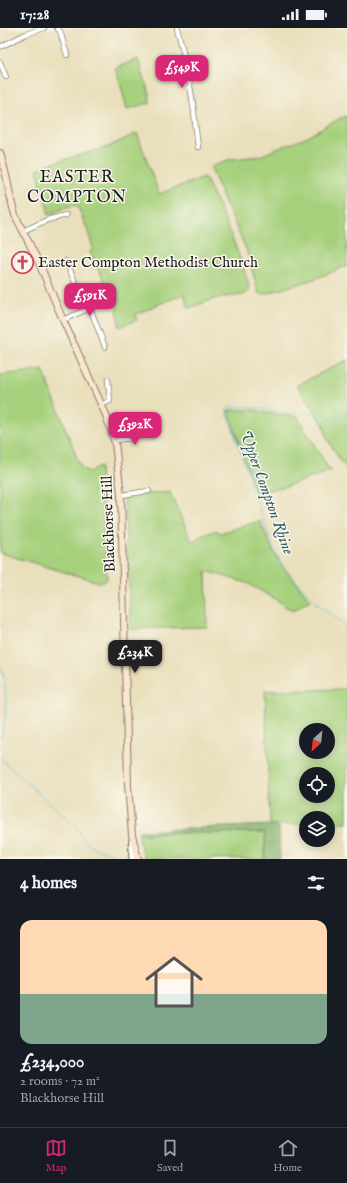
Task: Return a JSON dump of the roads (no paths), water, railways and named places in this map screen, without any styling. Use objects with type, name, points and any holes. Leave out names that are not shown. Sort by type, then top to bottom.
[{"type":"main road","name":"Blackhorse Hill","points":[[0,153],[15,215],[37,257],[115,440],[121,495],[128,785],[132,835],[138,859]]},
{"type":"street","points":[[0,47],[26,34],[44,28]]},
{"type":"street","points":[[57,28],[60,31],[66,52],[71,48]]},
{"type":"street","points":[[177,28],[186,64],[198,147]]},
{"type":"street","points":[[0,62],[6,78]]},
{"type":"street","points":[[23,232],[47,220],[66,215]]},
{"type":"street","points":[[66,261],[102,338],[104,346]]},
{"type":"street","points":[[63,320],[110,299]]},
{"type":"street","points":[[96,341],[102,338]]},
{"type":"street","points":[[101,405],[110,400],[108,380]]},
{"type":"street","points":[[115,440],[133,438],[132,430]]},
{"type":"street","points":[[121,495],[146,490]]},
{"type":"street","points":[[132,835],[132,859]]},
{"type":"waterway","points":[[229,407],[250,407],[283,413],[298,412]]},
{"type":"waterway","name":"Upper Compton Rhine","points":[[226,409],[275,552],[284,568],[317,604],[347,628]]},
{"type":"waterway","points":[[303,412],[311,414],[314,413],[322,423],[347,414]]},
{"type":"waterway","points":[[0,666],[5,679]]},
{"type":"waterway","points":[[0,738],[4,727],[6,712],[5,684]]},
{"type":"waterway","points":[[0,758],[76,827],[90,846],[121,859]]},
{"type":"place","name":"Easter Compton Methodist Church","points":[[22,262]]},
{"type":"district","name":"EASTER COMPTON","points":[[77,186]]}]
